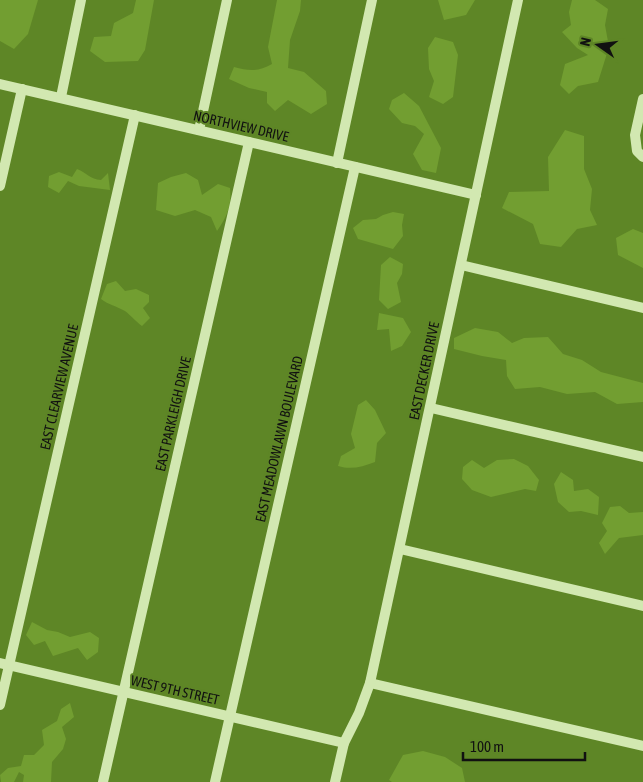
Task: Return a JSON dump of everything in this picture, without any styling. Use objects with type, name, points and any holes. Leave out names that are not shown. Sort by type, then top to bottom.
[{"type":"street","points":[[60,97],[81,0]]},
{"type":"street","points":[[199,130],[227,0]]},
{"type":"street","points":[[337,163],[372,0]]},
{"type":"street","name":"EAST DECKER DRIVE","points":[[335,782],[344,743],[359,713],[370,683],[518,0]]},
{"type":"street","name":"NORTHVIEW DRIVE","points":[[0,84],[476,195]]},
{"type":"street","points":[[0,186],[22,89]]},
{"type":"street","points":[[643,99],[635,135],[637,151],[643,157]]},
{"type":"street","name":"EAST CLEARVIEW AVENUE","points":[[0,705],[5,664],[135,115]]},
{"type":"street","name":"EAST PARKLEIGH DRIVE","points":[[103,782],[250,142]]},
{"type":"street","name":"EAST MEADOWLAWN BOULEVARD","points":[[215,782],[355,167]]},
{"type":"street","points":[[461,265],[643,308]]},
{"type":"street","points":[[431,408],[643,457]]},
{"type":"street","points":[[400,549],[643,606]]},
{"type":"street","name":"WEST 9TH STREET","points":[[5,664],[344,743]]},
{"type":"street","points":[[370,683],[643,746]]},
{"type":"green space","points":[[0,0],[38,0],[28,34],[14,49],[0,41]]},
{"type":"green space","points":[[136,0],[154,0],[145,50],[138,61],[105,62],[90,51],[94,37],[111,36],[114,23],[133,13]]},
{"type":"green space","points":[[277,0],[301,0],[300,11],[290,40],[288,68],[304,72],[326,91],[327,104],[311,114],[288,100],[275,111],[267,103],[267,92],[249,88],[229,79],[234,67],[253,70],[272,64],[268,47]]},
{"type":"green space","points":[[438,0],[475,0],[466,15],[444,20]]},
{"type":"green space","points":[[572,0],[595,0],[608,9],[605,25],[609,47],[598,82],[578,86],[569,94],[560,85],[565,64],[588,55],[577,48],[562,32],[571,25],[569,12]]},
{"type":"green space","points":[[435,37],[453,42],[458,55],[453,97],[443,104],[429,97],[434,81],[429,69],[428,48]]},
{"type":"green space","points":[[404,93],[419,106],[441,148],[436,173],[422,170],[413,154],[424,134],[415,126],[402,123],[389,109],[392,100]]},
{"type":"green space","points":[[565,130],[584,136],[584,169],[592,189],[590,210],[597,225],[577,229],[561,247],[540,244],[533,224],[502,208],[509,192],[549,191],[548,157]]},
{"type":"green space","points":[[77,169],[101,180],[108,173],[110,190],[79,186],[68,181],[59,193],[48,187],[49,176],[59,172],[72,177]]},
{"type":"green space","points":[[186,173],[198,180],[202,195],[218,184],[230,188],[228,211],[217,231],[211,217],[195,210],[175,216],[156,210],[158,183]]},
{"type":"green space","points":[[393,212],[404,214],[403,236],[393,249],[358,239],[353,228],[363,220],[376,219]]},
{"type":"green space","points":[[633,229],[643,233],[643,268],[618,255],[616,238]]},
{"type":"green space","points":[[390,257],[403,264],[402,274],[397,283],[401,302],[388,309],[379,300],[381,265]]},
{"type":"green space","points":[[116,281],[125,291],[136,289],[149,295],[149,302],[143,308],[150,318],[142,326],[125,311],[101,299],[107,284]]},
{"type":"green space","points":[[379,313],[403,318],[411,332],[402,346],[391,351],[389,329],[377,330]]},
{"type":"green space","points":[[475,328],[498,332],[512,343],[524,338],[548,337],[563,354],[582,360],[601,372],[643,383],[643,402],[617,404],[595,392],[567,394],[540,387],[515,389],[507,376],[506,360],[454,349],[454,338]]},
{"type":"green space","points":[[366,400],[375,410],[386,433],[377,443],[375,462],[357,467],[347,468],[338,466],[341,456],[355,448],[351,434],[358,405]]},
{"type":"green space","points":[[514,459],[528,466],[539,480],[536,491],[525,489],[491,497],[472,490],[462,479],[463,467],[472,460],[484,468],[497,460]]},
{"type":"green space","points":[[561,472],[573,480],[574,491],[588,489],[599,497],[598,515],[581,511],[569,512],[558,502],[554,484]]},
{"type":"green space","points":[[620,506],[629,513],[643,512],[643,535],[619,538],[605,554],[599,543],[607,531],[602,523],[610,507]]},
{"type":"green space","points":[[32,622],[47,630],[70,637],[90,632],[99,638],[98,652],[87,660],[78,648],[53,656],[45,641],[34,645],[26,635]]},
{"type":"green space","points":[[70,703],[74,717],[62,727],[66,739],[63,749],[52,762],[51,782],[23,782],[24,775],[19,772],[14,782],[1,782],[0,775],[8,768],[21,766],[24,755],[34,755],[44,745],[42,730],[57,721],[61,709]]},
{"type":"green space","points":[[423,751],[445,757],[462,768],[465,782],[392,782],[389,780],[403,755]]}]
